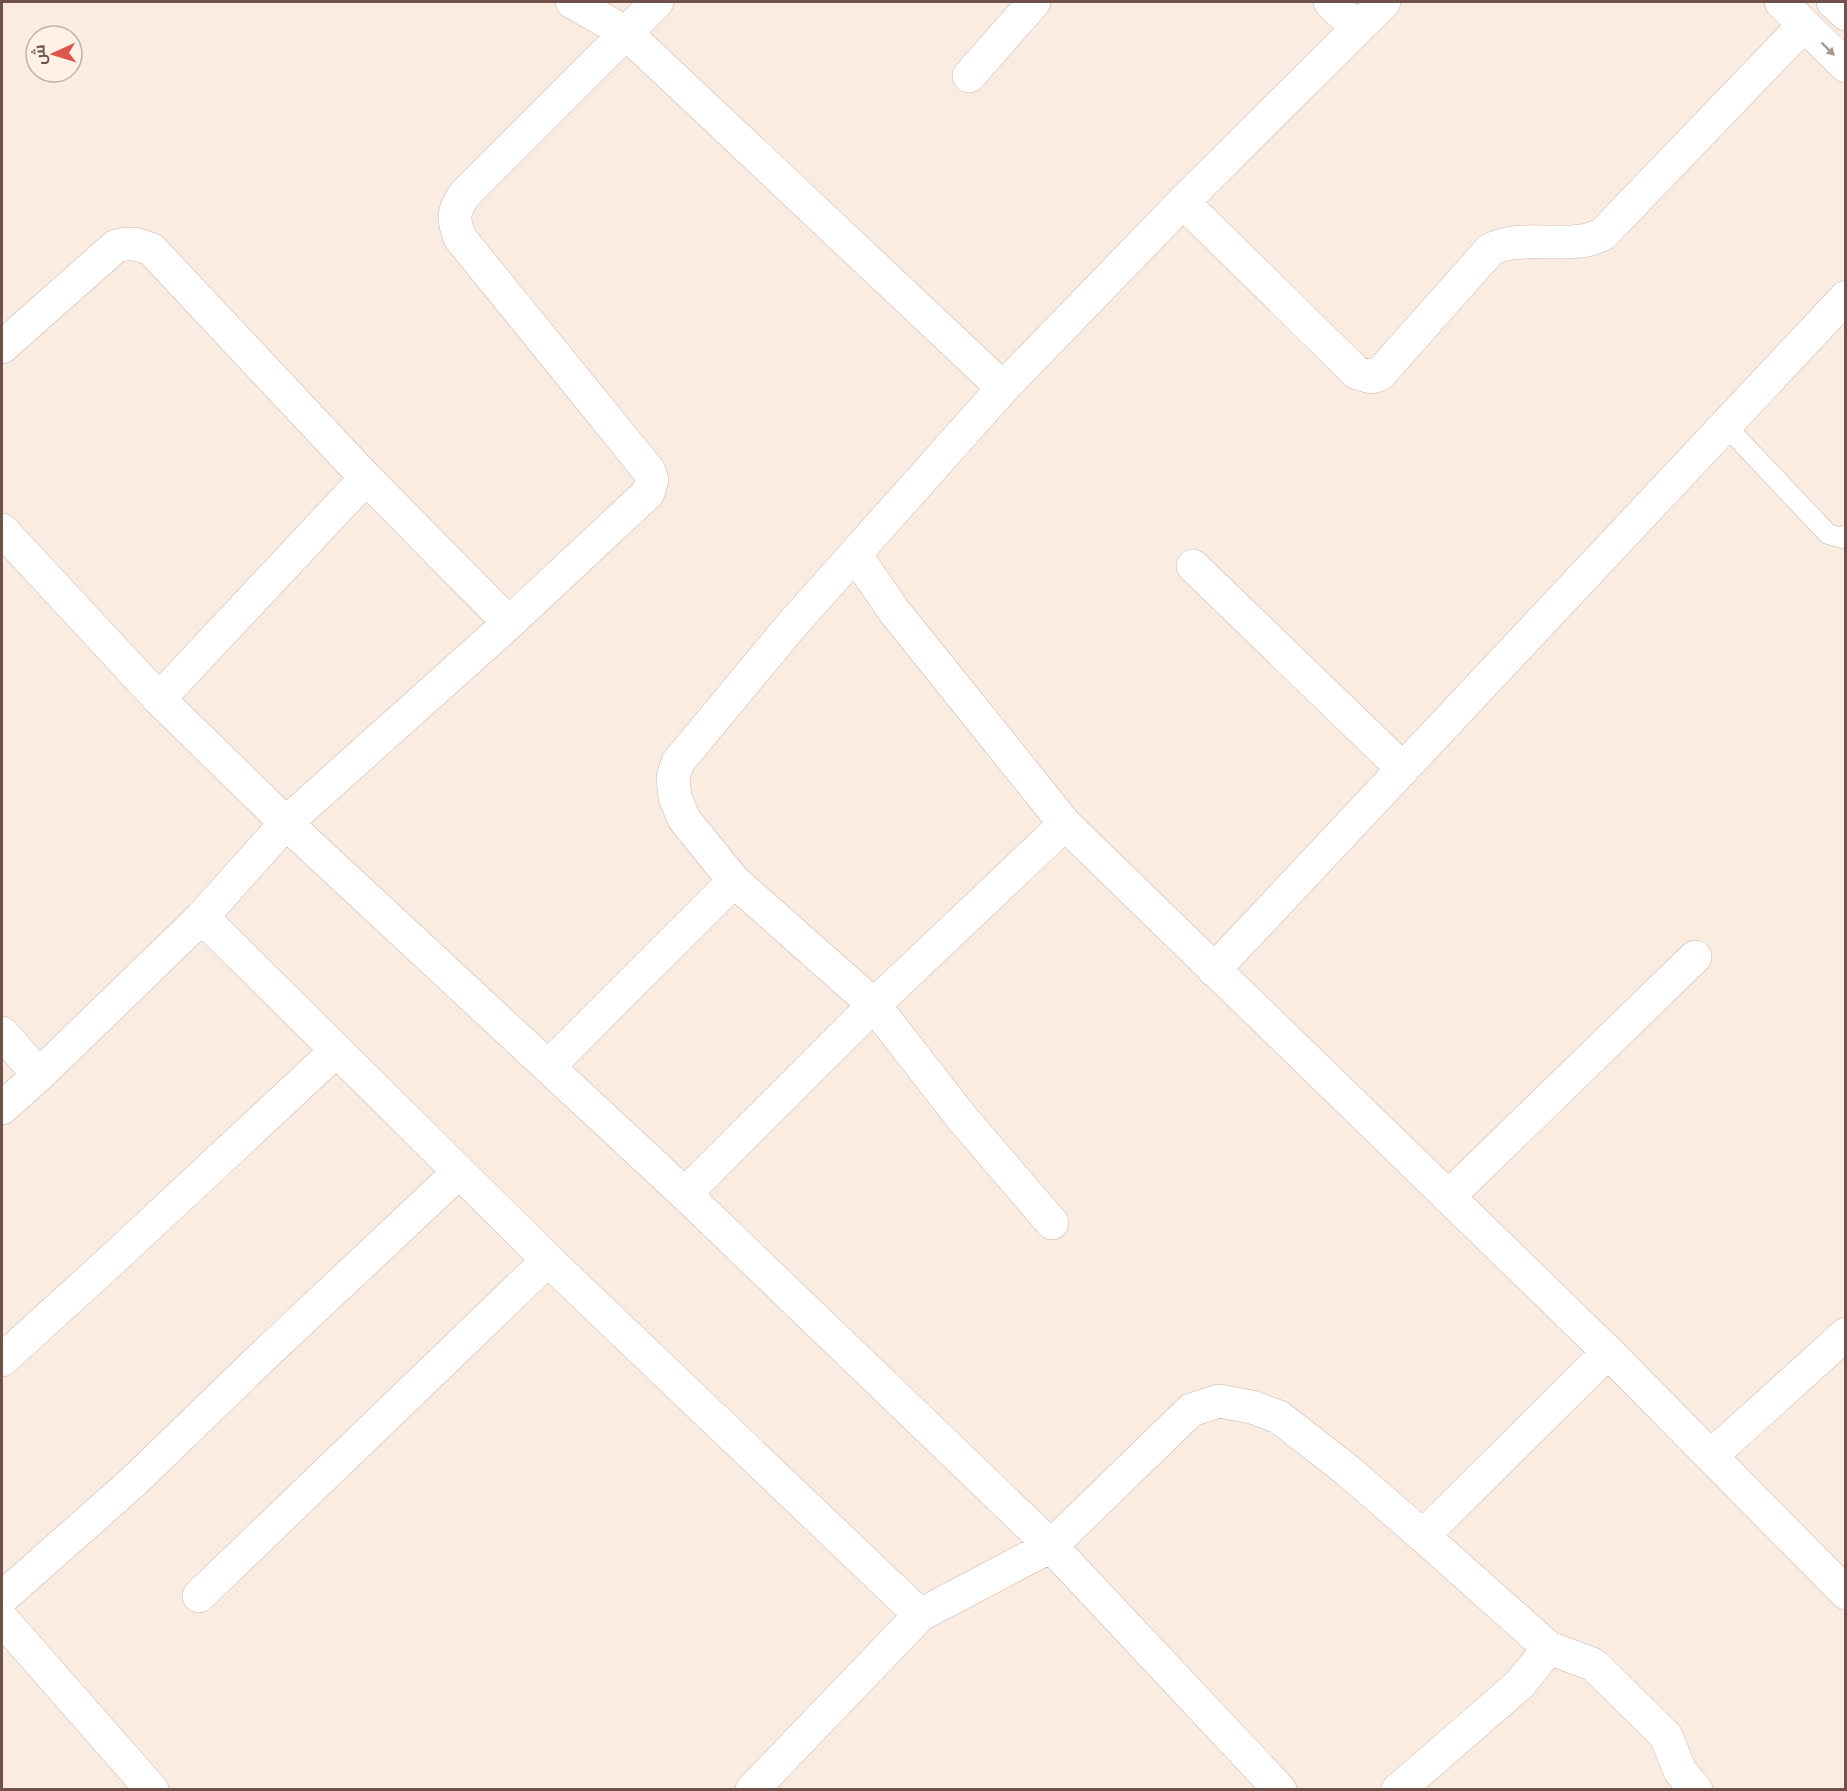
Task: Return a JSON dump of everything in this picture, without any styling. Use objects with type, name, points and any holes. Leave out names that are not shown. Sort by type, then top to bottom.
[{"type":"street","points":[[572,2],[625,32],[1003,388]]},
{"type":"street","points":[[2,1108],[39,1076],[202,917],[286,823],[509,623],[648,493],[652,480],[649,471],[460,238],[454,222],[456,206],[465,194],[657,2]]},
{"type":"street","points":[[969,76],[1034,2]]},
{"type":"street","points":[[1330,2],[1356,27]]},
{"type":"street","points":[[1052,1223],[962,1118],[874,1005],[734,881],[684,819],[675,797],[673,777],[678,762],[775,644],[1003,388],[1183,202],[1356,27],[1384,2]]},
{"type":"street","points":[[1781,2],[1845,66]]},
{"type":"street","points":[[1833,2],[1845,14]]},
{"type":"street","points":[[1183,202],[1357,373],[1372,377],[1379,375],[1490,250],[1513,242],[1581,241],[1603,234],[1804,25]]},
{"type":"street","points":[[2,347],[116,246],[126,243],[139,244],[152,250],[366,478],[509,623]]},
{"type":"street","points":[[1214,970],[1845,297]]},
{"type":"street","points":[[159,699],[366,478]]},
{"type":"street","points":[[2,530],[159,699],[286,823],[685,1194],[1051,1546],[1280,1790]]},
{"type":"street","points":[[855,554],[894,611],[1065,824],[1608,1352],[1845,1593]]},
{"type":"street","points":[[1193,566],[1403,769]]},
{"type":"street","points":[[685,1194],[874,1005],[1065,824]]},
{"type":"street","points":[[548,1067],[734,881]]},
{"type":"street","points":[[202,917],[458,1173],[920,1615]]},
{"type":"street","points":[[1448,1197],[1695,957]]},
{"type":"street","points":[[2,1033],[39,1076]]},
{"type":"street","points":[[2,1360],[336,1051]]},
{"type":"street","points":[[2,1598],[133,1482],[458,1173]]},
{"type":"street","points":[[199,1596],[548,1260]]},
{"type":"street","points":[[1711,1456],[1845,1334]]},
{"type":"street","points":[[1423,1536],[1608,1352]]},
{"type":"street","points":[[752,1790],[920,1615],[1051,1546],[1191,1410],[1219,1401],[1252,1407],[1279,1417],[1347,1470],[1548,1648],[1596,1667],[1666,1736],[1680,1771],[1696,1790]]},
{"type":"street","points":[[2,1619],[152,1790]]},
{"type":"street","points":[[1398,1790],[1519,1685],[1548,1648]]},
{"type":"lane","points":[[1725,425],[1828,534],[1842,538],[1845,535]]}]
